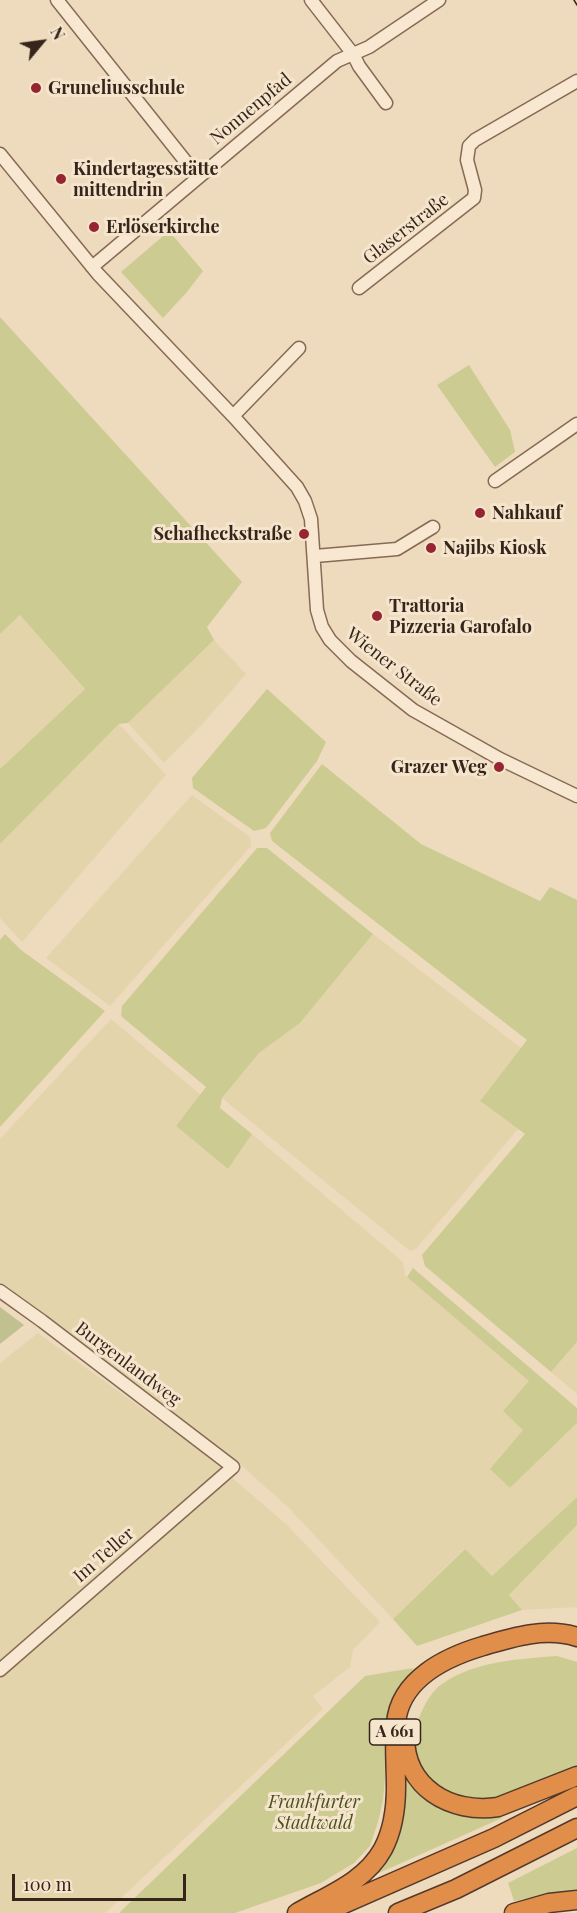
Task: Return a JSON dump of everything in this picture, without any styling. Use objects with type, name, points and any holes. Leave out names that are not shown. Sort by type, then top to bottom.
[{"type":"highway","name":"A 661","points":[[297,1913],[357,1879],[368,1870],[382,1851],[391,1828],[394,1812],[396,1721],[403,1701],[422,1676],[454,1656],[508,1639],[541,1633],[577,1637]]},
{"type":"highway","points":[[577,1645],[553,1640],[527,1643],[502,1648],[449,1666],[432,1677],[415,1696],[407,1718],[404,1739],[409,1762],[422,1784],[438,1797],[462,1807],[486,1809],[498,1807],[577,1776]]},
{"type":"highway","points":[[323,1913],[494,1838],[577,1796]]},
{"type":"highway","points":[[398,1913],[456,1888],[577,1828]]},
{"type":"highway","points":[[513,1913],[549,1903],[577,1900]]},
{"type":"street","points":[[57,0],[198,177]]},
{"type":"street","points":[[311,0],[354,54],[359,66],[386,103]]},
{"type":"street","name":"Nonnenpfad","points":[[92,267],[337,61],[369,47],[440,0]]},
{"type":"street","name":"Glaserstraße","points":[[359,288],[474,198],[475,190],[467,160],[469,146],[475,140],[577,81]]},
{"type":"street","name":"Wiener Straße","points":[[0,154],[92,267],[297,487],[306,501],[311,519],[317,610],[322,627],[330,640],[351,661],[413,710],[500,759],[577,796]]},
{"type":"street","points":[[233,416],[299,348]]},
{"type":"street","points":[[495,481],[577,424]]},
{"type":"street","points":[[315,556],[397,549],[433,527]]},
{"type":"street","name":"Burgenlandweg","points":[[0,1292],[42,1321],[232,1467]]},
{"type":"street","name":"Im Teller","points":[[0,1670],[232,1467]]},
{"type":"shaded area","points":[[20,615],[85,689],[0,769],[0,634]]},
{"type":"shaded area","points":[[214,640],[246,674],[164,763],[128,723]]},
{"type":"shaded area","points":[[119,724],[166,775],[22,942],[0,918],[0,844]]},
{"type":"shaded area","points":[[192,795],[250,837],[251,846],[110,1006],[46,958]]},
{"type":"shaded area","points":[[373,934],[521,1048],[480,1101],[518,1129],[416,1249],[410,1251],[222,1098],[259,1053],[300,1023]]},
{"type":"shaded area","points":[[111,1019],[201,1095],[176,1126],[228,1169],[252,1134],[403,1262],[405,1275],[530,1381],[523,1430],[491,1469],[510,1488],[577,1423],[577,1497],[492,1576],[464,1549],[393,1619],[288,1507],[233,1458],[0,1282],[0,1139]]},
{"type":"shaded area","points":[[38,1333],[202,1452],[286,1524],[380,1622],[353,1650],[350,1667],[313,1696],[323,1709],[105,1913],[0,1913],[0,1363]]},
{"type":"shaded area","points":[[577,1342],[577,1394],[551,1372]]},
{"type":"shaded area","points":[[577,1525],[577,1607],[522,1610],[509,1595]]},
{"type":"green space","points":[[169,231],[203,271],[163,318],[121,272]]},
{"type":"green space","points":[[0,317],[242,582],[207,627],[214,640],[128,723],[119,724],[0,844],[0,769],[85,689],[20,615],[0,634]]},
{"type":"green space","points":[[469,365],[510,430],[515,452],[495,467],[437,385]]},
{"type":"green space","points":[[267,689],[326,742],[317,761],[266,828],[254,831],[193,788],[192,778]]},
{"type":"green space","points":[[322,764],[421,844],[540,901],[550,887],[577,900],[577,1342],[551,1372],[425,1266],[422,1255],[525,1134],[480,1101],[527,1040],[272,841],[270,833]]},
{"type":"green space","points":[[257,848],[267,848],[373,934],[300,1023],[259,1053],[222,1098],[220,1108],[252,1134],[228,1169],[176,1126],[206,1087],[121,1016],[122,1006]]},
{"type":"green space","points":[[5,934],[21,950],[105,1011],[0,1127],[0,940]]},
{"type":"green space","points":[[413,1268],[577,1408],[577,1423],[510,1488],[490,1469],[523,1430],[503,1411],[529,1381],[407,1277]]},
{"type":"green space","points":[[0,1307],[24,1325],[0,1344]]},
{"type":"green space","points":[[577,1497],[577,1525],[509,1595],[522,1610],[417,1646],[393,1619],[465,1549],[492,1576]]},
{"type":"green space","points":[[557,1656],[577,1662],[577,1770],[506,1800],[495,1802],[455,1799],[443,1793],[426,1777],[417,1757],[415,1735],[421,1713],[435,1690],[468,1670],[513,1660]]},
{"type":"green space","name":"Frankfurter Stadtwald","points":[[413,1668],[391,1715],[383,1800],[378,1822],[370,1846],[354,1863],[321,1883],[235,1913],[119,1913],[365,1676]]},
{"type":"green space","points":[[403,1771],[422,1796],[444,1811],[470,1817],[501,1815],[502,1818],[370,1877]]},
{"type":"green space","points":[[577,1848],[577,1889],[514,1901],[508,1883]]},
{"type":"tram line","points":[[574,0],[577,5]]},
{"type":"place","name":"Gruneliusschule","points":[[36,88]]},
{"type":"place","name":"Kindertagesstätte mittendrin","points":[[61,179]]},
{"type":"place","name":"Erlöserkirche","points":[[94,227]]},
{"type":"place","name":"Nahkauf","points":[[480,513]]},
{"type":"place","name":"Schafheckstraße","points":[[304,534]]},
{"type":"place","name":"Najibs Kiosk","points":[[431,548]]},
{"type":"place","name":"Trattoria Pizzeria Garofalo","points":[[377,616]]},
{"type":"place","name":"Grazer Weg","points":[[499,767]]}]
